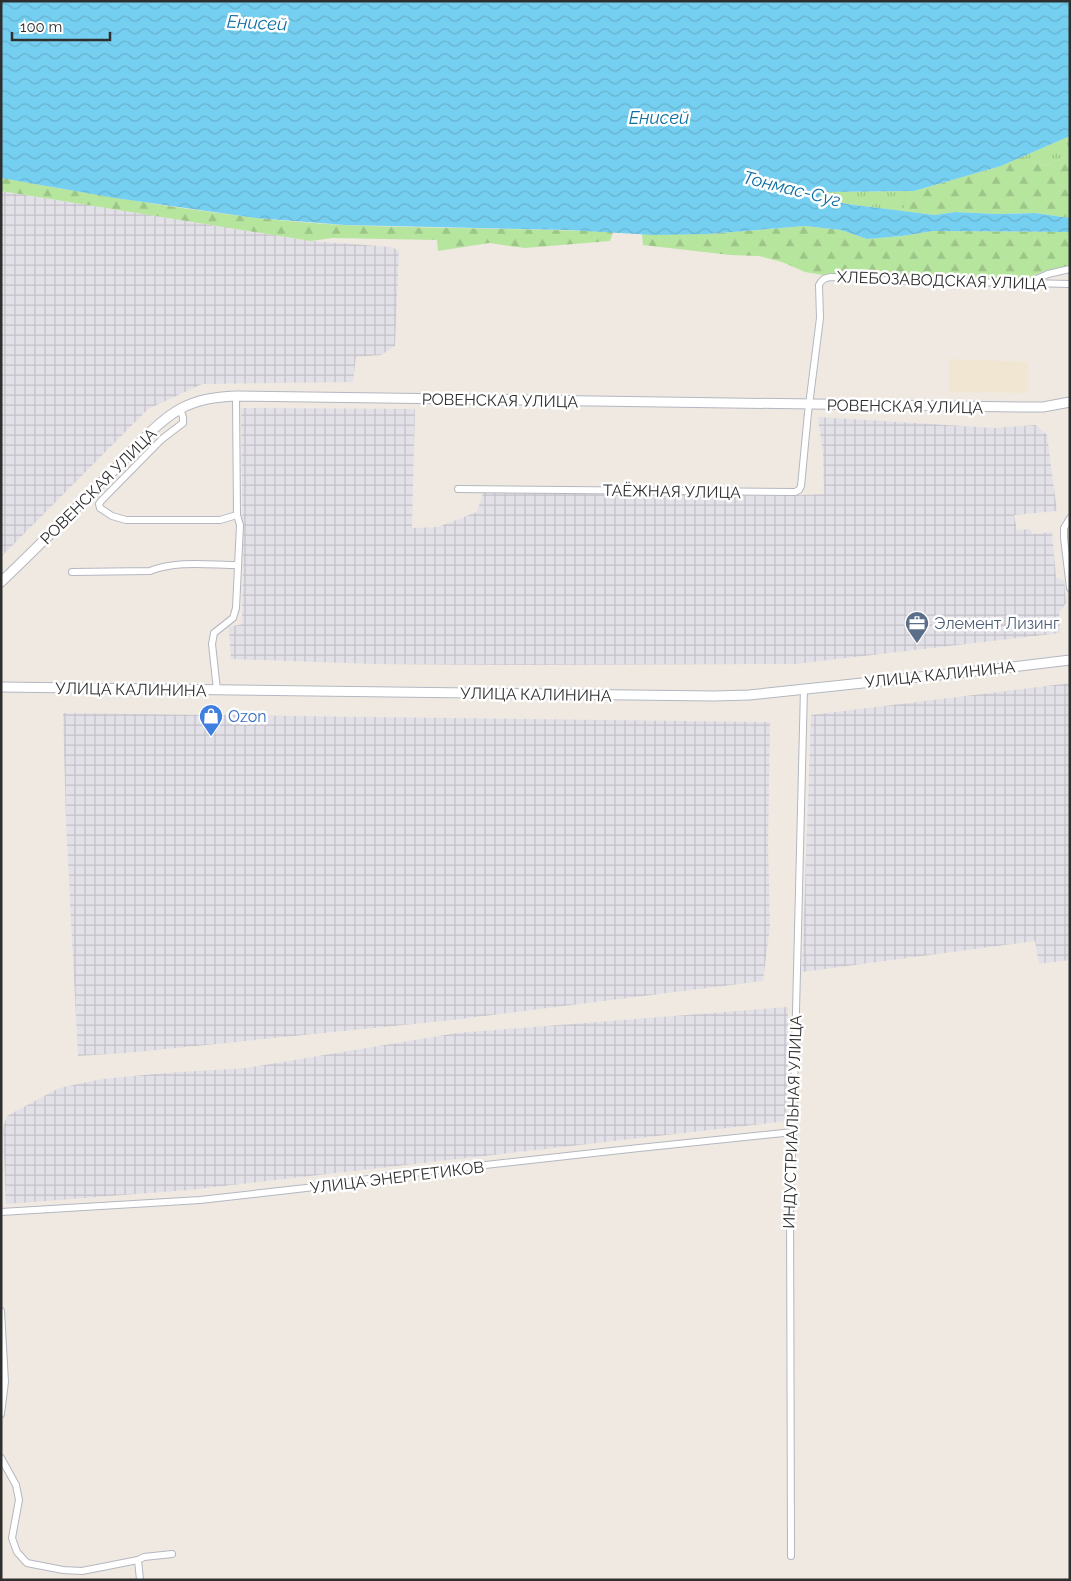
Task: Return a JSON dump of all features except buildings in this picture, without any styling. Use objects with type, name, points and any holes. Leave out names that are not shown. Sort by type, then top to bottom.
[{"type":"main road","name":"РОВЕНСКАЯ УЛИЦА","points":[[1,582],[157,426],[180,409],[212,398],[236,396],[1021,408],[1043,407],[1070,402]]},
{"type":"main road","name":"УЛИЦА КАЛИНИНА","points":[[1,687],[680,696],[749,695],[1070,660]]},
{"type":"street","points":[[1026,284],[1048,274],[1070,269]]},
{"type":"street","name":"ХЛЕБОЗАВОДСКАЯ УЛИЦА","points":[[810,406],[820,318],[819,285],[825,278],[1070,284]]},
{"type":"street","points":[[217,690],[212,644],[214,633],[233,618],[236,608],[240,525],[238,515],[236,396]]},
{"type":"street","name":"ТАЁЖНАЯ УЛИЦА","points":[[458,489],[795,492],[801,486],[810,406]]},
{"type":"street","points":[[180,409],[183,423],[166,435],[101,501],[99,506],[112,516],[126,520],[220,520],[238,515]]},
{"type":"street","points":[[1070,518],[1064,528],[1070,588]]},
{"type":"street","points":[[72,572],[150,572],[161,567],[184,565],[238,565]]},
{"type":"street","name":"ИНДУСТРИАЛЬНАЯ УЛИЦА","points":[[791,1556],[789,1258],[804,688]]},
{"type":"street","name":"УЛИЦА ЭНЕРГЕТИКОВ","points":[[1,1212],[200,1200],[306,1188],[396,1175],[793,1132]]},
{"type":"street","points":[[1,1311],[5,1382],[1,1414]]},
{"type":"street","points":[[1,1458],[16,1486],[19,1500],[12,1538],[17,1552],[27,1562],[62,1570],[82,1571],[138,1560],[144,1557],[172,1554]]},
{"type":"street","points":[[138,1560],[140,1580]]},
{"type":"shaded area","points":[[1,191],[311,241],[392,247],[399,251],[395,346],[381,355],[356,357],[353,382],[202,384],[148,409],[1,557]]},
{"type":"shaded area","points":[[949,359],[1028,362],[1028,393],[950,392]]},
{"type":"shaded area","points":[[241,408],[415,409],[412,528],[438,527],[477,512],[483,493],[773,496],[824,494],[823,455],[818,417],[995,428],[1036,425],[1047,435],[1057,511],[1014,515],[1017,530],[1030,529],[1033,534],[1052,532],[1056,577],[1064,580],[1066,603],[1059,613],[1060,633],[795,664],[373,664],[231,659],[229,627],[242,624]]},
{"type":"shaded area","points":[[1070,683],[1070,960],[1039,964],[1035,941],[802,972],[811,715]]},
{"type":"shaded area","points":[[63,713],[770,722],[768,845],[770,925],[763,981],[453,1020],[126,1053],[78,1056],[66,822]]},
{"type":"shaded area","points":[[788,1007],[787,1121],[189,1190],[6,1204],[3,1128],[7,1116],[59,1088],[102,1079],[246,1068],[457,1033]]},
{"type":"green space","points":[[1070,136],[1070,155],[1045,166],[1021,157]]},
{"type":"green space","points":[[1070,155],[1070,218],[1035,213],[955,212],[935,215],[902,211],[914,191],[1001,166],[1021,157],[1045,166]]},
{"type":"green space","points":[[1,178],[173,207],[302,222],[345,225],[613,232],[610,241],[525,248],[489,243],[438,251],[437,240],[332,238],[311,241],[1,191]]},
{"type":"green space","points":[[914,191],[902,211],[847,204],[818,197],[827,192]]},
{"type":"green space","points":[[805,226],[841,230],[867,239],[933,231],[1070,232],[1070,265],[1044,271],[1026,279],[883,278],[823,275],[805,272],[782,262],[759,256],[730,255],[643,245],[642,234],[708,234]]},
{"type":"water","name":"Енисей","points":[[1,1],[1070,1],[1070,136],[1001,166],[914,191],[827,192],[818,197],[847,204],[935,215],[955,212],[1035,213],[1070,218],[1070,232],[933,231],[867,239],[841,230],[805,226],[708,234],[654,235],[568,230],[345,225],[256,218],[115,198],[1,178]]},
{"type":"place","name":"Элемент Лизинг","points":[[917,644]]},
{"type":"place","name":"Ozon","points":[[211,737]]},
{"type":"water label","name":"Тонмас-Суг","points":[[792,189]]}]
